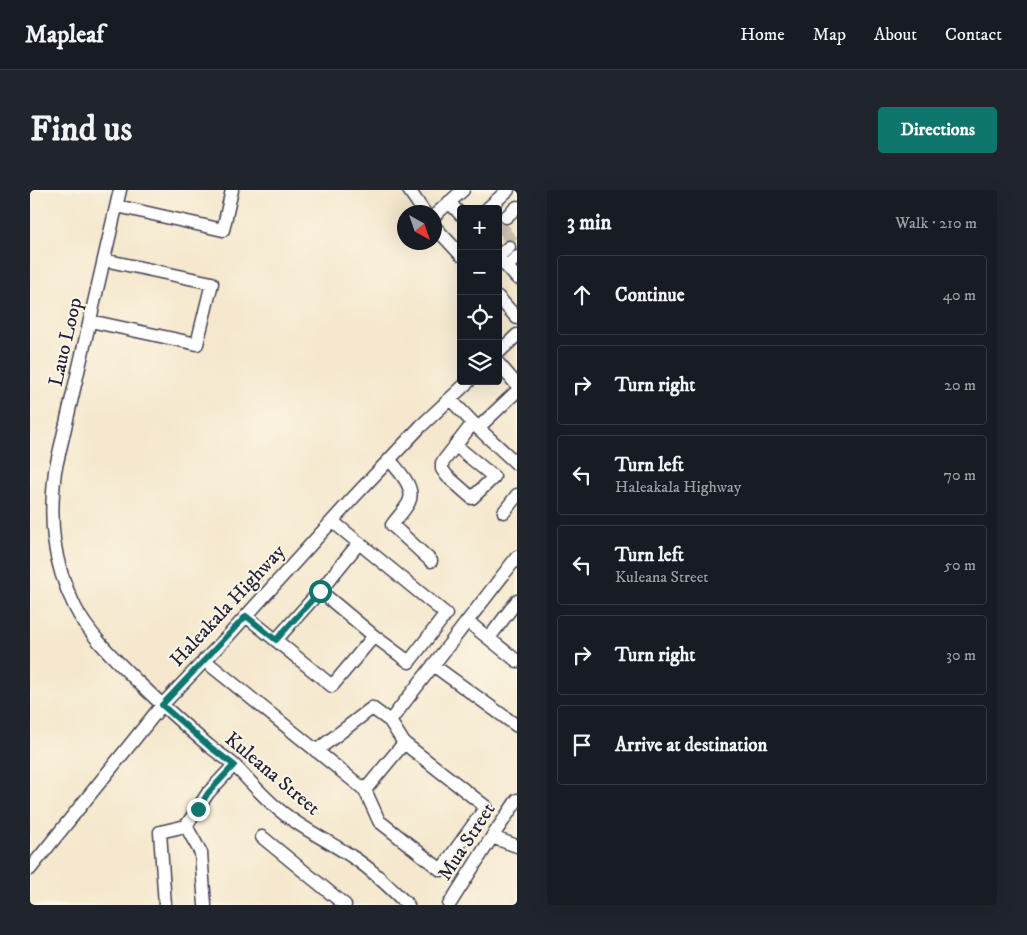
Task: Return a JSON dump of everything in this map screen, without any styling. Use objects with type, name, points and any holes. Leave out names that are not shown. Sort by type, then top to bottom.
[{"type":"street","name":"Lauo Loop","points":[[120,190],[55,471],[52,519],[59,566],[76,610],[107,650],[162,705]]},
{"type":"street","points":[[116,206],[222,230],[232,190]]},
{"type":"street","points":[[409,190],[419,205]]},
{"type":"street","points":[[504,214],[508,190]]},
{"type":"street","points":[[504,214],[517,190]]},
{"type":"street","points":[[442,208],[455,194]]},
{"type":"street","points":[[504,214],[517,207]]},
{"type":"street","points":[[442,235],[457,251]]},
{"type":"street","points":[[507,248],[508,266]]},
{"type":"street","points":[[90,321],[197,344],[212,283],[104,260]]},
{"type":"street","points":[[502,301],[517,318]]},
{"type":"street","points":[[502,349],[517,334]]},
{"type":"street","points":[[502,368],[517,385]]},
{"type":"street","name":"Haleakala Highway","points":[[30,869],[162,705],[421,426],[465,385]]},
{"type":"street","points":[[455,445],[517,391]]},
{"type":"street","points":[[450,399],[517,464]]},
{"type":"street","points":[[390,460],[407,482],[410,491],[410,501],[392,525],[431,560]]},
{"type":"street","points":[[504,512],[517,495]]},
{"type":"street","points":[[320,591],[374,636],[409,662],[446,614],[332,521]]},
{"type":"street","points":[[276,640],[320,591],[358,543]]},
{"type":"street","points":[[390,721],[517,557]]},
{"type":"street","points":[[489,638],[517,601]]},
{"type":"street","points":[[246,616],[332,686],[374,636]]},
{"type":"street","points":[[467,621],[517,661]]},
{"type":"street","points":[[204,660],[316,751],[365,790],[379,821],[440,870],[486,807],[404,743],[390,721],[372,708],[316,751]]},
{"type":"street","points":[[433,665],[517,726]]},
{"type":"street","name":"Kuleana Street","points":[[162,705],[210,747],[234,765],[276,807],[374,873],[408,905]]},
{"type":"street","points":[[365,790],[404,743]]},
{"type":"street","points":[[165,905],[160,832],[186,826],[208,793],[234,765]]},
{"type":"street","name":"Mua Street","points":[[449,905],[517,800]]},
{"type":"street","points":[[186,826],[201,853],[206,905]]},
{"type":"street","points":[[262,837],[338,903]]},
{"type":"street","points":[[492,837],[517,846]]},
{"type":"tunnel","points":[[502,228],[510,221]]},
{"type":"tunnel","points":[[505,242],[517,231]]},
{"type":"route","points":[[198,809],[208,793],[234,765],[210,747],[162,705],[246,616],[276,640],[320,591]]}]
